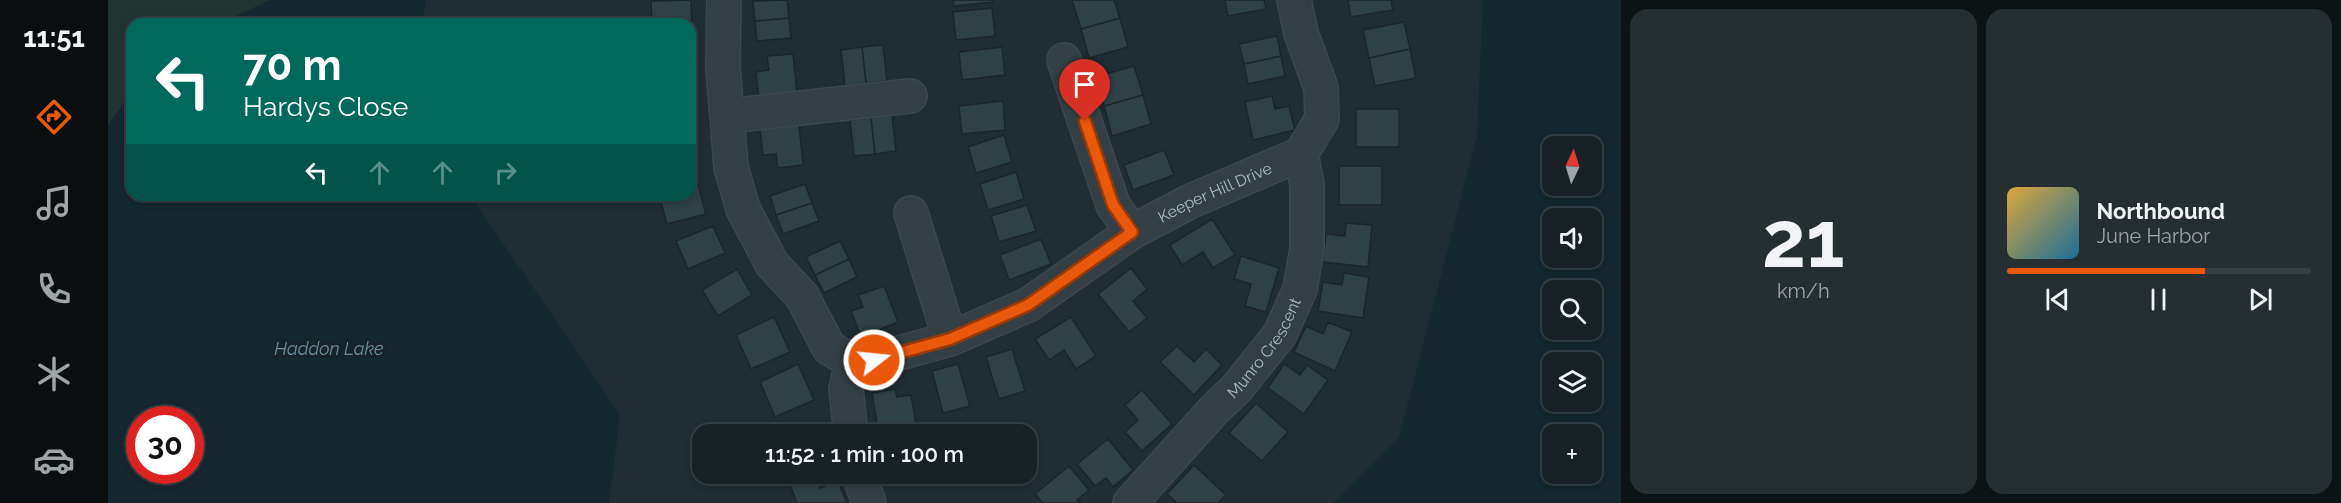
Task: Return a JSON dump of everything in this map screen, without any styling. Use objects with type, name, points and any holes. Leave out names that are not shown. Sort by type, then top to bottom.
[{"type":"street","points":[[724,0],[723,67],[731,167],[743,209],[772,264],[802,296],[830,348],[852,360],[846,388],[850,424]]},
{"type":"street","points":[[1293,0],[1301,33],[1321,87],[1323,119],[1301,154]]},
{"type":"street","points":[[1064,60],[1113,205],[1132,232]]},
{"type":"street","points":[[728,116],[910,96]]},
{"type":"street","name":"Keeper Hill Drive","points":[[852,360],[874,360],[950,339],[1028,305],[1132,232],[1191,201],[1301,154]]},
{"type":"street","name":"Munro Crescent","points":[[1130,503],[1214,410],[1237,388],[1280,334],[1300,289],[1307,249],[1307,184],[1301,154]]},
{"type":"street","points":[[911,213],[950,339]]},
{"type":"street","points":[[862,484],[869,503]]},
{"type":"green space","points":[[108,0],[270,0],[232,18],[126,18],[126,100],[108,125]]},
{"type":"water","points":[[270,0],[426,0],[423,18],[232,18]]},
{"type":"water","points":[[1483,0],[1621,0],[1621,503],[1334,503],[1399,438],[1477,136]]},
{"type":"water","name":"Haddon Lake","points":[[126,100],[126,201],[474,201],[620,415],[609,503],[108,503],[108,125]]},
{"type":"building","points":[[691,0],[692,18],[652,18],[651,1]]},
{"type":"building","points":[[787,0],[789,18],[755,21],[753,1]]},
{"type":"building","points":[[953,0],[993,0],[993,2],[954,6]]},
{"type":"building","points":[[1072,0],[1114,0],[1120,18],[1081,29]]},
{"type":"building","points":[[1225,0],[1264,0],[1266,9],[1228,16]]},
{"type":"building","points":[[1348,0],[1391,0],[1393,10],[1351,17]]},
{"type":"building","points":[[992,8],[995,36],[956,40],[953,12]]},
{"type":"building","points":[[789,18],[791,38],[757,41],[755,21]]},
{"type":"building","points":[[1120,18],[1128,47],[1089,58],[1081,29]]},
{"type":"building","points":[[1404,22],[1410,49],[1369,58],[1363,30]]},
{"type":"building","points":[[1277,36],[1281,56],[1244,64],[1239,44]]},
{"type":"building","points":[[883,45],[887,81],[866,83],[862,47]]},
{"type":"building","points":[[862,47],[866,83],[845,86],[841,50]]},
{"type":"building","points":[[1002,47],[1005,75],[962,80],[959,52]]},
{"type":"building","points":[[1410,49],[1416,78],[1375,86],[1369,58]]},
{"type":"building","points":[[793,54],[797,93],[759,97],[756,72],[769,70],[767,56]]},
{"type":"building","points":[[1281,56],[1285,76],[1248,84],[1244,64]]},
{"type":"building","points":[[1134,66],[1143,95],[1104,106],[1095,77]]},
{"type":"building","points":[[1143,95],[1151,124],[1112,136],[1104,106]]},
{"type":"building","points":[[1272,96],[1275,109],[1289,106],[1295,130],[1253,140],[1245,102]]},
{"type":"building","points":[[1003,101],[1005,130],[962,134],[959,106]]},
{"type":"building","points":[[1356,109],[1399,109],[1399,147],[1356,147]]},
{"type":"building","points":[[892,115],[896,151],[875,154],[871,118]]},
{"type":"building","points":[[871,118],[875,154],[854,156],[850,120]]},
{"type":"building","points":[[799,124],[803,165],[778,168],[776,154],[763,155],[760,128]]},
{"type":"building","points":[[1004,135],[1012,162],[976,173],[968,147]]},
{"type":"building","points":[[1164,150],[1174,175],[1133,190],[1124,165]]},
{"type":"building","points":[[1339,166],[1382,166],[1382,205],[1339,205]]},
{"type":"building","points":[[1016,172],[1024,199],[988,210],[980,184]]},
{"type":"building","points":[[805,184],[812,203],[776,215],[770,196]]},
{"type":"building","points":[[698,185],[706,214],[667,224],[661,201],[696,201],[696,186]]},
{"type":"building","points":[[812,203],[819,221],[783,234],[776,215]]},
{"type":"building","points":[[1027,205],[1036,231],[999,242],[991,216]]},
{"type":"building","points":[[1212,219],[1235,255],[1213,268],[1203,252],[1182,265],[1170,245]]},
{"type":"building","points":[[1346,223],[1372,225],[1368,267],[1323,262],[1326,234],[1345,236]]},
{"type":"building","points":[[713,226],[725,253],[688,269],[676,241]]},
{"type":"building","points":[[1041,239],[1051,264],[1009,280],[1000,255]]},
{"type":"building","points":[[840,241],[849,259],[815,275],[806,257]]},
{"type":"building","points":[[1241,256],[1279,268],[1266,312],[1245,306],[1251,284],[1234,279]]},
{"type":"building","points":[[849,259],[857,277],[824,293],[815,275]]},
{"type":"building","points":[[1131,268],[1147,289],[1133,301],[1147,318],[1129,332],[1098,294]]},
{"type":"building","points":[[737,269],[752,295],[718,316],[702,290]]},
{"type":"building","points":[[1344,273],[1369,277],[1363,318],[1318,311],[1323,282],[1342,285]]},
{"type":"building","points":[[884,286],[898,322],[861,337],[851,311],[863,307],[858,295]]},
{"type":"building","points":[[774,317],[790,352],[751,369],[736,335]]},
{"type":"building","points":[[1071,317],[1096,356],[1076,369],[1064,350],[1049,360],[1035,339]]},
{"type":"building","points":[[1328,322],[1352,332],[1335,371],[1294,352],[1306,326],[1323,334]]},
{"type":"building","points":[[1177,346],[1194,362],[1206,349],[1222,365],[1194,395],[1160,362]]},
{"type":"building","points":[[1012,349],[1025,391],[999,399],[986,357]]},
{"type":"building","points":[[798,364],[814,400],[775,417],[760,382]]},
{"type":"building","points":[[958,364],[970,406],[943,413],[932,371]]},
{"type":"building","points":[[1284,364],[1300,375],[1307,365],[1328,380],[1304,414],[1268,388]]},
{"type":"building","points":[[895,389],[897,397],[911,395],[916,424],[877,424],[872,393]]},
{"type":"building","points":[[1142,390],[1172,424],[1142,451],[1125,432],[1138,420],[1125,405]]},
{"type":"building","points":[[1256,403],[1288,432],[1262,461],[1229,433]]},
{"type":"building","points":[[1108,439],[1133,470],[1113,487],[1106,478],[1095,486],[1077,464]]},
{"type":"building","points":[[1194,465],[1226,495],[1218,503],[1177,503],[1167,494]]},
{"type":"building","points":[[1069,466],[1089,490],[1077,500],[1080,503],[1043,503],[1035,494]]},
{"type":"building","points":[[819,484],[820,488],[830,484],[839,484],[847,503],[797,503],[790,485]]},
{"type":"route","points":[[874,360],[950,339],[1028,305],[1132,232],[1113,205],[1085,121]]}]
